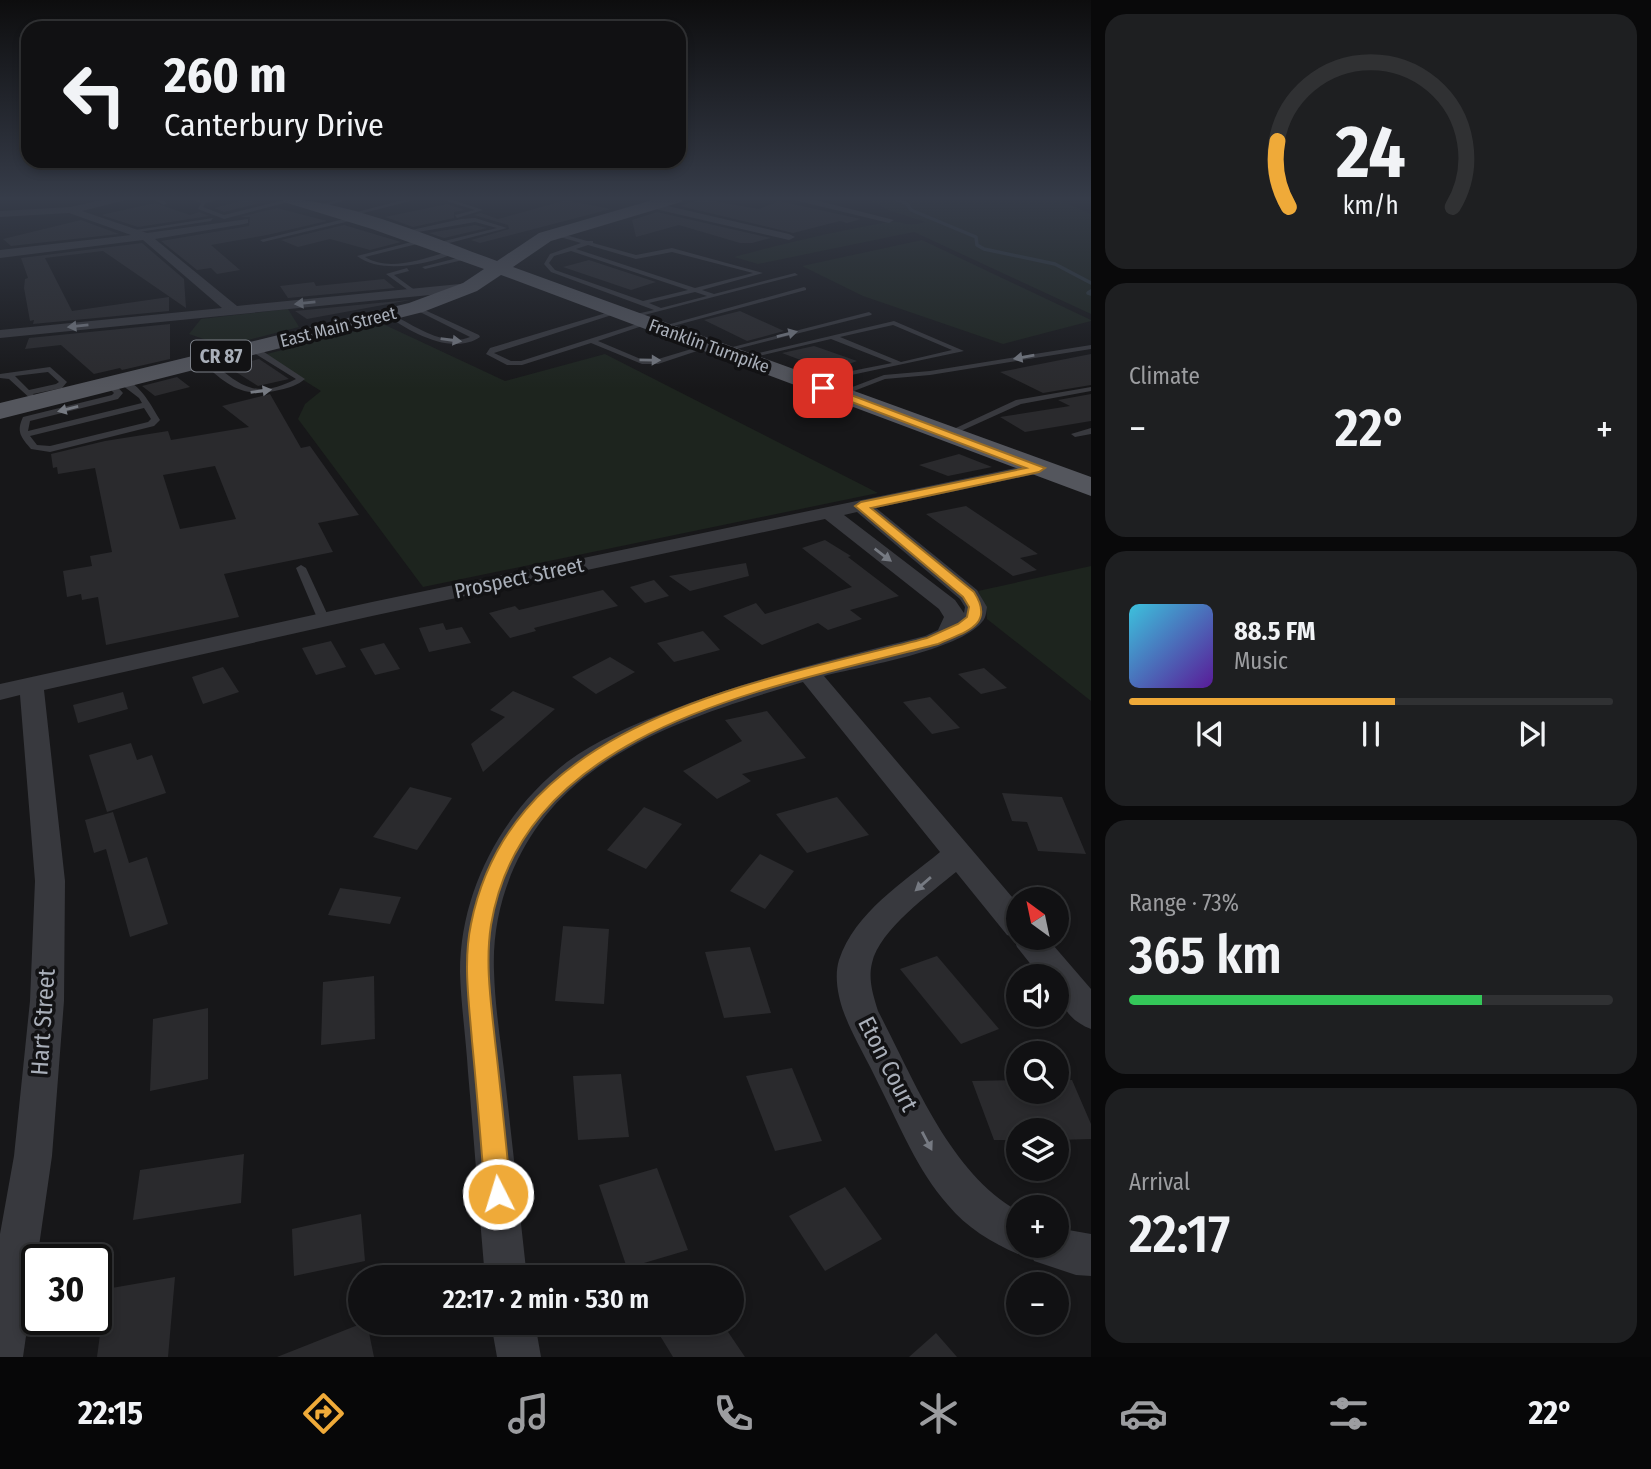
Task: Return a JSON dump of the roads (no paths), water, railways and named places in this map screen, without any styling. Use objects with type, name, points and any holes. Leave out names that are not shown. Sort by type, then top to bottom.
[{"type":"main road","name":"Franklin Turnpike","points":[[476,262],[533,283],[643,316],[724,352],[1091,487]]},
{"type":"main road","name":"East Main Street","points":[[0,411],[31,398],[115,382],[388,315],[411,295],[449,296],[470,287],[508,262]]},
{"type":"main road","points":[[449,296],[533,283]]},
{"type":"street","points":[[176,262],[233,310]]},
{"type":"street","points":[[0,334],[470,287]]},
{"type":"street","name":"Prospect Street","points":[[16,688],[1039,468]]},
{"type":"street","points":[[505,1265],[477,971],[481,926],[491,884],[508,848],[549,793],[579,768],[611,747],[723,697],[933,641],[963,627],[974,618],[976,607],[969,595],[861,506]]},
{"type":"street","points":[[829,513],[947,605],[955,617],[948,634]]},
{"type":"street","points":[[808,673],[1006,911]]},
{"type":"street","name":"Hart Street","points":[[1,1357],[33,1156],[47,1001],[50,881],[16,688]]},
{"type":"street","name":"Eton Court","points":[[958,853],[867,935],[856,961],[854,987],[860,1013],[939,1164],[964,1194],[1006,1226]]},
{"type":"street","points":[[1038,950],[1091,1014]]},
{"type":"street","points":[[1069,1252],[1091,1255]]},
{"type":"street","points":[[515,1335],[519,1357]]},
{"type":"lane","points":[[370,262],[387,265],[411,262]]},
{"type":"lane","points":[[388,315],[446,342],[468,341],[477,337],[411,295],[389,274],[437,262]]},
{"type":"lane","points":[[547,262],[554,271],[643,316],[804,289]]},
{"type":"lane","points":[[613,262],[714,296]]},
{"type":"lane","points":[[719,262],[760,273],[695,290],[643,316],[593,341],[522,363],[510,363],[489,354],[493,350],[643,316],[795,275]]},
{"type":"lane","points":[[724,352],[869,314]]},
{"type":"lane","points":[[593,341],[642,362],[655,362],[832,337],[894,323],[960,351],[808,382]]},
{"type":"lane","points":[[832,337],[901,364]]},
{"type":"lane","points":[[838,394],[884,377],[930,373],[1091,347]]},
{"type":"lane","points":[[204,360],[240,390],[249,393],[259,393],[301,379],[252,348]]},
{"type":"lane","points":[[50,369],[63,382],[31,398],[11,377],[1,376],[50,369]]},
{"type":"lane","points":[[115,382],[142,397],[156,420],[151,424],[50,449],[34,447],[24,435],[26,419],[115,397],[119,393],[115,382]]},
{"type":"lane","points":[[947,434],[1019,402],[1091,389]]},
{"type":"lane","points":[[24,435],[145,405]]},
{"type":"lane","points":[[1075,434],[1091,431]]},
{"type":"lane","points":[[302,568],[324,620]]},
{"type":"waterway","points":[[1047,262],[1091,283]]},
{"type":"waterway","points":[[1091,291],[1088,293],[1091,294]]}]
